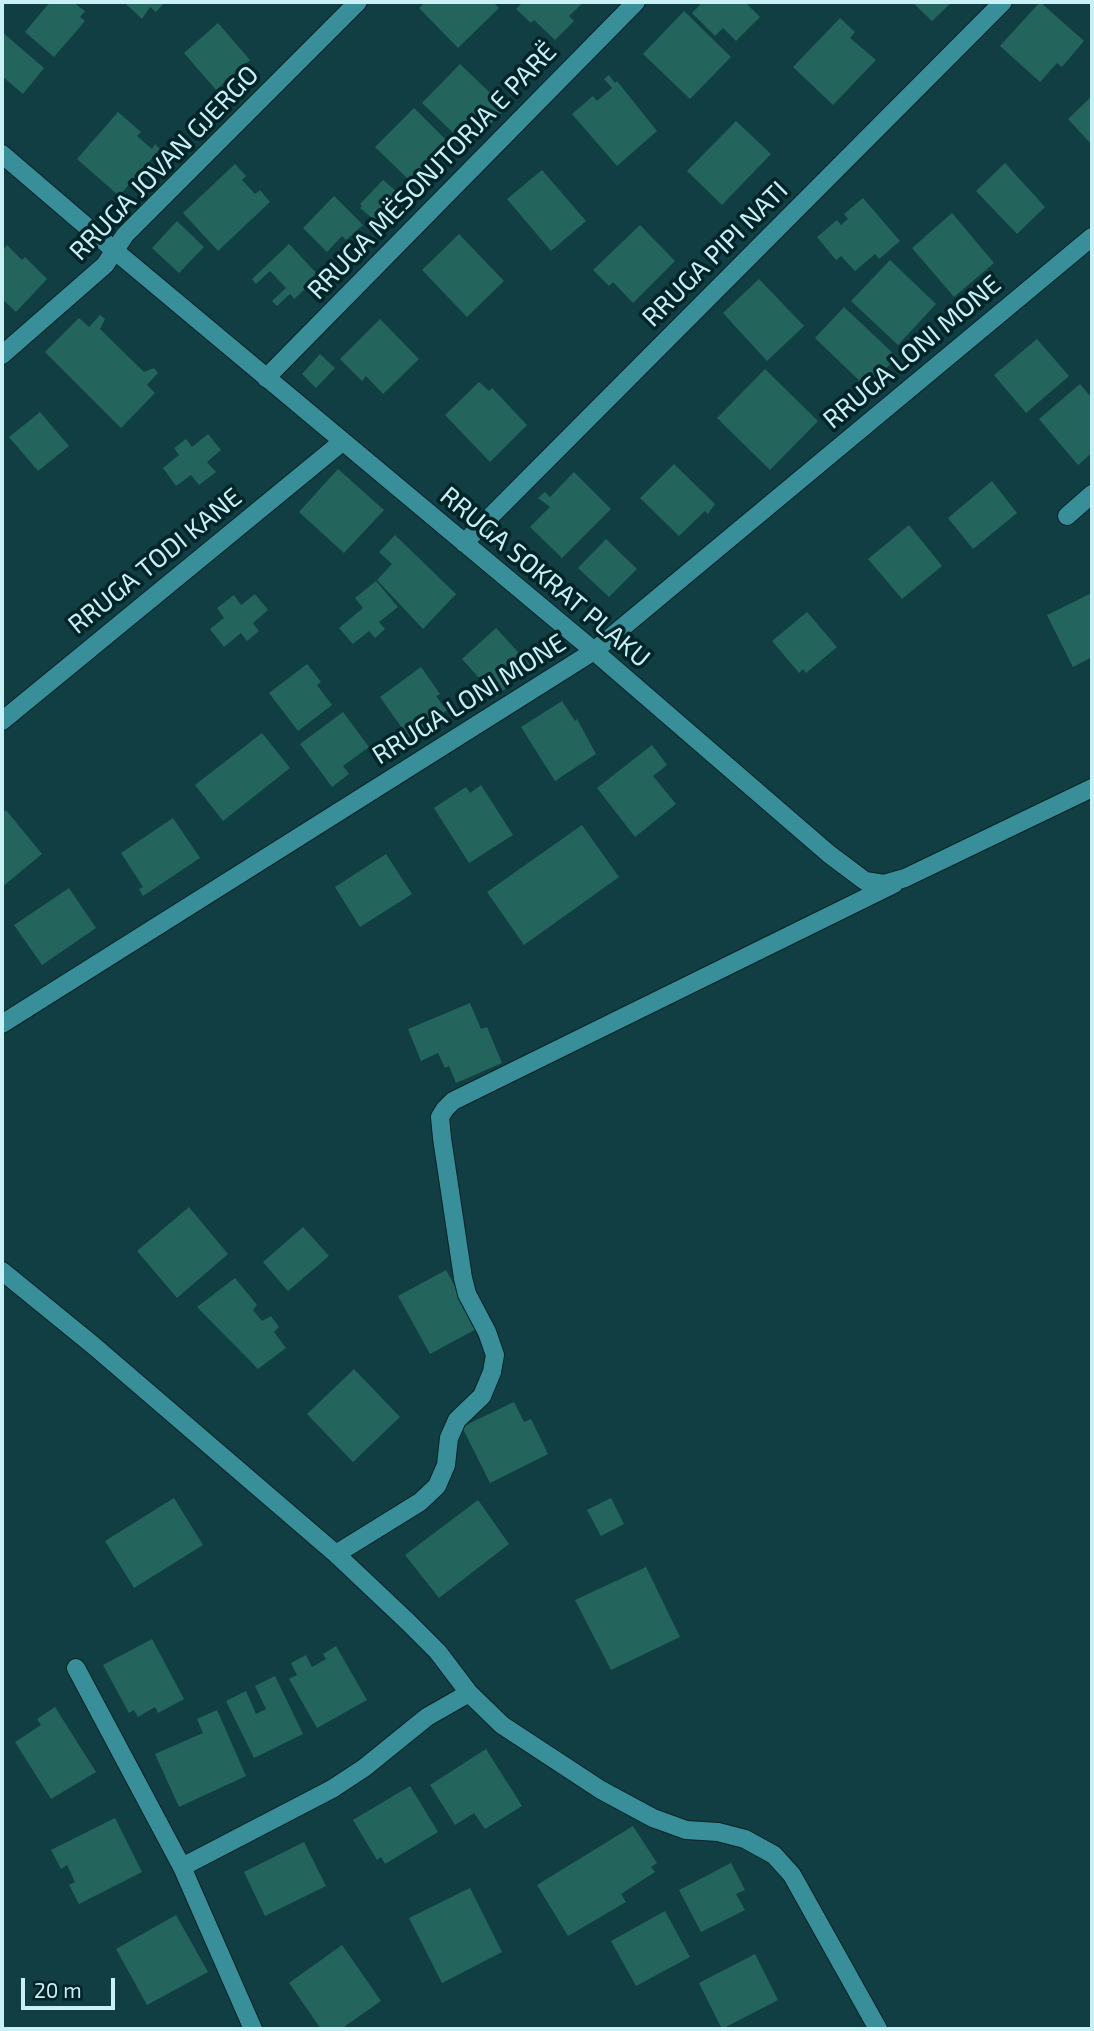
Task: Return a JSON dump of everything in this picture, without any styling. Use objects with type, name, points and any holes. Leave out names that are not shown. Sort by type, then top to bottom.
[{"type":"street","name":"RRUGA JOVAN GJERGO","points":[[2,355],[105,265],[125,235],[358,2]]},
{"type":"street","name":"RRUGA MËSONJTORJA E PARË","points":[[267,377],[636,2]]},
{"type":"street","name":"RRUGA PIPI NATI","points":[[464,543],[1003,2]]},
{"type":"street","name":"RRUGA SOKRAT PLAKU","points":[[2,153],[865,881],[884,884],[905,878],[1092,788]]},
{"type":"street","name":"RRUGA LONI MONE","points":[[2,1024],[594,651],[1092,237]]},
{"type":"street","name":"RRUGA TODI KANE","points":[[2,720],[342,442]]},
{"type":"street","points":[[1067,516],[1092,494]]},
{"type":"street","points":[[336,1555],[420,1502],[437,1486],[446,1465],[449,1438],[457,1420],[482,1396],[492,1372],[495,1355],[487,1332],[467,1294],[463,1278],[442,1138],[440,1117],[445,1109],[453,1101],[905,878]]},
{"type":"street","points":[[2,1271],[94,1346],[336,1555],[438,1653],[469,1693],[502,1725],[601,1790],[653,1818],[686,1830],[719,1832],[745,1839],[774,1855],[792,1875],[878,2029]]},
{"type":"street","points":[[76,1668],[182,1867],[253,2029]]},
{"type":"street","points":[[182,1867],[332,1789],[364,1769],[426,1717],[469,1693]]},
{"type":"building","points":[[50,2],[73,2],[85,11],[80,17],[85,21],[54,57],[25,32]]},
{"type":"building","points":[[124,2],[165,2],[156,12],[150,7],[142,19]]},
{"type":"building","points":[[425,2],[493,2],[499,8],[458,48],[419,8]]},
{"type":"building","points":[[523,2],[584,2],[569,16],[574,21],[555,40],[534,20],[531,23],[516,9]]},
{"type":"building","points":[[698,2],[745,2],[760,17],[736,41],[723,28],[715,36],[692,13],[700,5]]},
{"type":"building","points":[[912,2],[952,2],[932,21]]},
{"type":"building","points":[[1040,2],[1084,41],[1062,67],[1057,63],[1040,82],[1000,46]]},
{"type":"building","points":[[684,11],[731,57],[690,99],[643,54]]},
{"type":"building","points":[[840,18],[855,32],[850,38],[876,60],[833,105],[793,67]]},
{"type":"building","points":[[218,23],[250,60],[216,90],[184,53]]},
{"type":"building","points":[[2,32],[44,68],[23,94],[2,76]]},
{"type":"building","points":[[460,64],[506,108],[468,147],[422,103]]},
{"type":"building","points":[[609,75],[615,83],[617,81],[657,131],[617,166],[572,114],[593,96],[597,101],[612,88],[604,79]]},
{"type":"building","points":[[1092,96],[1092,145],[1068,119]]},
{"type":"building","points":[[414,108],[447,141],[443,144],[446,148],[411,182],[375,147]]},
{"type":"building","points":[[118,112],[141,132],[137,136],[152,149],[155,144],[160,149],[119,196],[77,159]]},
{"type":"building","points":[[736,121],[771,154],[722,205],[687,171]]},
{"type":"building","points":[[1005,163],[1045,207],[1017,234],[976,191]]},
{"type":"building","points":[[235,164],[246,176],[242,180],[255,194],[260,190],[270,202],[218,251],[183,213]]},
{"type":"building","points":[[542,170],[586,221],[551,251],[507,199]]},
{"type":"building","points":[[383,180],[408,201],[383,227],[360,208],[360,204]]},
{"type":"building","points":[[334,196],[363,225],[346,240],[342,236],[327,252],[303,228]]},
{"type":"building","points":[[863,198],[900,241],[879,259],[875,254],[855,271],[841,256],[836,260],[817,237],[837,220],[841,225],[848,219],[844,214]]},
{"type":"building","points":[[952,213],[994,263],[954,297],[912,248]]},
{"type":"building","points":[[177,221],[204,247],[179,273],[152,248]]},
{"type":"building","points":[[640,225],[675,261],[633,303],[613,282],[609,286],[593,270]]},
{"type":"building","points":[[459,234],[504,281],[467,317],[422,270]]},
{"type":"building","points":[[289,244],[319,276],[294,299],[290,294],[277,306],[272,301],[286,288],[270,271],[256,284],[252,279]]},
{"type":"building","points":[[7,245],[22,260],[25,257],[47,279],[16,312],[2,299],[2,251]]},
{"type":"building","points":[[890,260],[936,304],[898,345],[851,301]]},
{"type":"building","points":[[759,279],[804,326],[767,361],[723,313]]},
{"type":"building","points":[[844,307],[897,357],[867,388],[815,338]]},
{"type":"building","points":[[100,315],[105,319],[100,329],[144,372],[154,368],[158,373],[147,385],[155,393],[121,428],[45,352],[79,318],[89,327]]},
{"type":"building","points":[[380,319],[419,359],[383,394],[366,376],[362,381],[340,359]]},
{"type":"building","points":[[1037,339],[1069,376],[1026,413],[994,375]]},
{"type":"building","points":[[320,354],[335,368],[316,388],[302,374]]},
{"type":"building","points":[[765,369],[818,421],[770,470],[717,418]]},
{"type":"building","points":[[479,382],[489,391],[492,388],[527,425],[490,462],[445,415]]},
{"type":"building","points":[[1080,384],[1092,398],[1092,453],[1078,465],[1039,419]]},
{"type":"building","points":[[40,412],[69,446],[38,471],[9,437]]},
{"type":"building","points":[[208,434],[221,450],[207,462],[216,472],[199,485],[191,475],[176,486],[163,468],[179,455],[174,448],[186,439],[192,447]]},
{"type":"building","points":[[674,464],[715,504],[708,514],[705,511],[679,536],[640,498]]},
{"type":"building","points":[[338,469],[384,510],[344,553],[299,512]]},
{"type":"building","points":[[574,472],[611,509],[562,558],[530,527],[550,507],[538,498],[545,492],[550,497]]},
{"type":"building","points":[[992,481],[1017,513],[973,549],[948,518]]},
{"type":"building","points":[[909,525],[942,566],[902,599],[868,559]]},
{"type":"building","points":[[395,535],[456,594],[423,629],[377,580],[392,564],[379,552]]},
{"type":"building","points":[[606,539],[637,569],[609,597],[578,568]]},
{"type":"building","points":[[376,581],[398,607],[379,622],[385,629],[375,638],[369,631],[353,644],[339,628],[363,608],[355,598]]},
{"type":"building","points":[[1092,593],[1092,657],[1073,667],[1047,615]]},
{"type":"building","points":[[255,594],[268,610],[253,623],[259,631],[247,641],[241,633],[224,647],[210,629],[224,618],[217,608],[234,595],[241,605]]},
{"type":"building","points":[[807,612],[837,647],[806,673],[803,669],[799,673],[772,641]]},
{"type":"building","points":[[496,628],[531,666],[496,697],[462,659]]},
{"type":"building","points":[[307,664],[321,682],[317,685],[332,705],[298,731],[269,693]]},
{"type":"building","points":[[421,667],[440,694],[436,696],[444,707],[447,704],[450,708],[409,738],[380,697]]},
{"type":"building","points":[[562,701],[575,721],[577,719],[596,754],[555,781],[521,727]]},
{"type":"building","points":[[343,712],[369,747],[343,766],[349,774],[332,787],[300,744]]},
{"type":"building","points":[[262,733],[290,768],[223,821],[195,785]]},
{"type":"building","points":[[652,745],[667,765],[653,776],[676,804],[635,837],[597,788]]},
{"type":"building","points":[[481,785],[513,835],[469,863],[434,808],[466,787],[470,793]]},
{"type":"building","points":[[6,810],[42,854],[2,887],[2,813]]},
{"type":"building","points":[[173,818],[200,858],[143,896],[139,889],[143,887],[121,853]]},
{"type":"building","points":[[582,825],[619,877],[524,945],[487,892]]},
{"type":"building","points":[[386,854],[412,894],[360,927],[335,887]]},
{"type":"building","points":[[69,888],[96,928],[42,965],[14,925]]},
{"type":"building","points":[[470,1003],[481,1029],[487,1027],[502,1063],[456,1083],[449,1066],[445,1068],[438,1053],[421,1061],[408,1029]]},
{"type":"building","points":[[189,1207],[228,1254],[177,1298],[137,1251]]},
{"type":"building","points":[[303,1227],[329,1256],[288,1291],[263,1262]]},
{"type":"building","points":[[446,1270],[478,1328],[430,1354],[398,1296]]},
{"type":"building","points":[[235,1278],[257,1305],[253,1310],[262,1321],[271,1316],[279,1327],[274,1332],[286,1348],[258,1369],[197,1307]]},
{"type":"building","points":[[354,1369],[400,1417],[353,1462],[307,1414]]},
{"type":"building","points":[[514,1402],[524,1422],[531,1419],[548,1454],[490,1483],[462,1427]]},
{"type":"building","points":[[174,1498],[203,1545],[134,1588],[105,1541]]},
{"type":"building","points":[[611,1498],[624,1524],[601,1536],[587,1510]]},
{"type":"building","points":[[478,1500],[509,1544],[439,1598],[405,1555]]},
{"type":"building","points":[[646,1567],[680,1637],[611,1670],[575,1600]]},
{"type":"building","points":[[152,1639],[184,1699],[158,1713],[155,1707],[138,1717],[134,1710],[129,1713],[103,1665]]},
{"type":"building","points":[[336,1646],[367,1700],[317,1728],[289,1679],[297,1675],[291,1663],[306,1655],[312,1667],[326,1659],[323,1654]]},
{"type":"building","points":[[275,1676],[303,1734],[254,1758],[226,1701],[246,1691],[256,1714],[266,1709],[255,1686]]},
{"type":"building","points":[[55,1707],[96,1772],[51,1799],[15,1742],[41,1725],[37,1719]]},
{"type":"building","points":[[217,1710],[246,1776],[179,1807],[155,1754],[203,1733],[197,1719]]},
{"type":"building","points":[[486,1749],[522,1806],[485,1829],[474,1813],[455,1825],[430,1785]]},
{"type":"building","points":[[410,1786],[438,1832],[385,1864],[381,1857],[377,1860],[353,1820]]},
{"type":"building","points":[[115,1818],[142,1872],[79,1904],[69,1885],[75,1882],[67,1865],[61,1869],[51,1850]]},
{"type":"building","points":[[633,1826],[657,1863],[651,1867],[655,1872],[621,1894],[626,1902],[568,1936],[537,1885]]},
{"type":"building","points":[[304,1842],[326,1886],[265,1916],[244,1872]]},
{"type":"building","points":[[731,1863],[745,1890],[736,1894],[745,1910],[701,1932],[679,1890]]},
{"type":"building","points":[[470,1888],[502,1952],[442,1983],[409,1918]]},
{"type":"building","points":[[665,1911],[690,1957],[636,1986],[611,1941]]},
{"type":"building","points":[[176,1915],[208,1972],[147,2005],[116,1949]]},
{"type":"building","points":[[342,1945],[381,2001],[341,2029],[321,2029],[289,1983]]},
{"type":"building","points":[[755,1954],[778,2000],[722,2029],[699,1983]]}]
